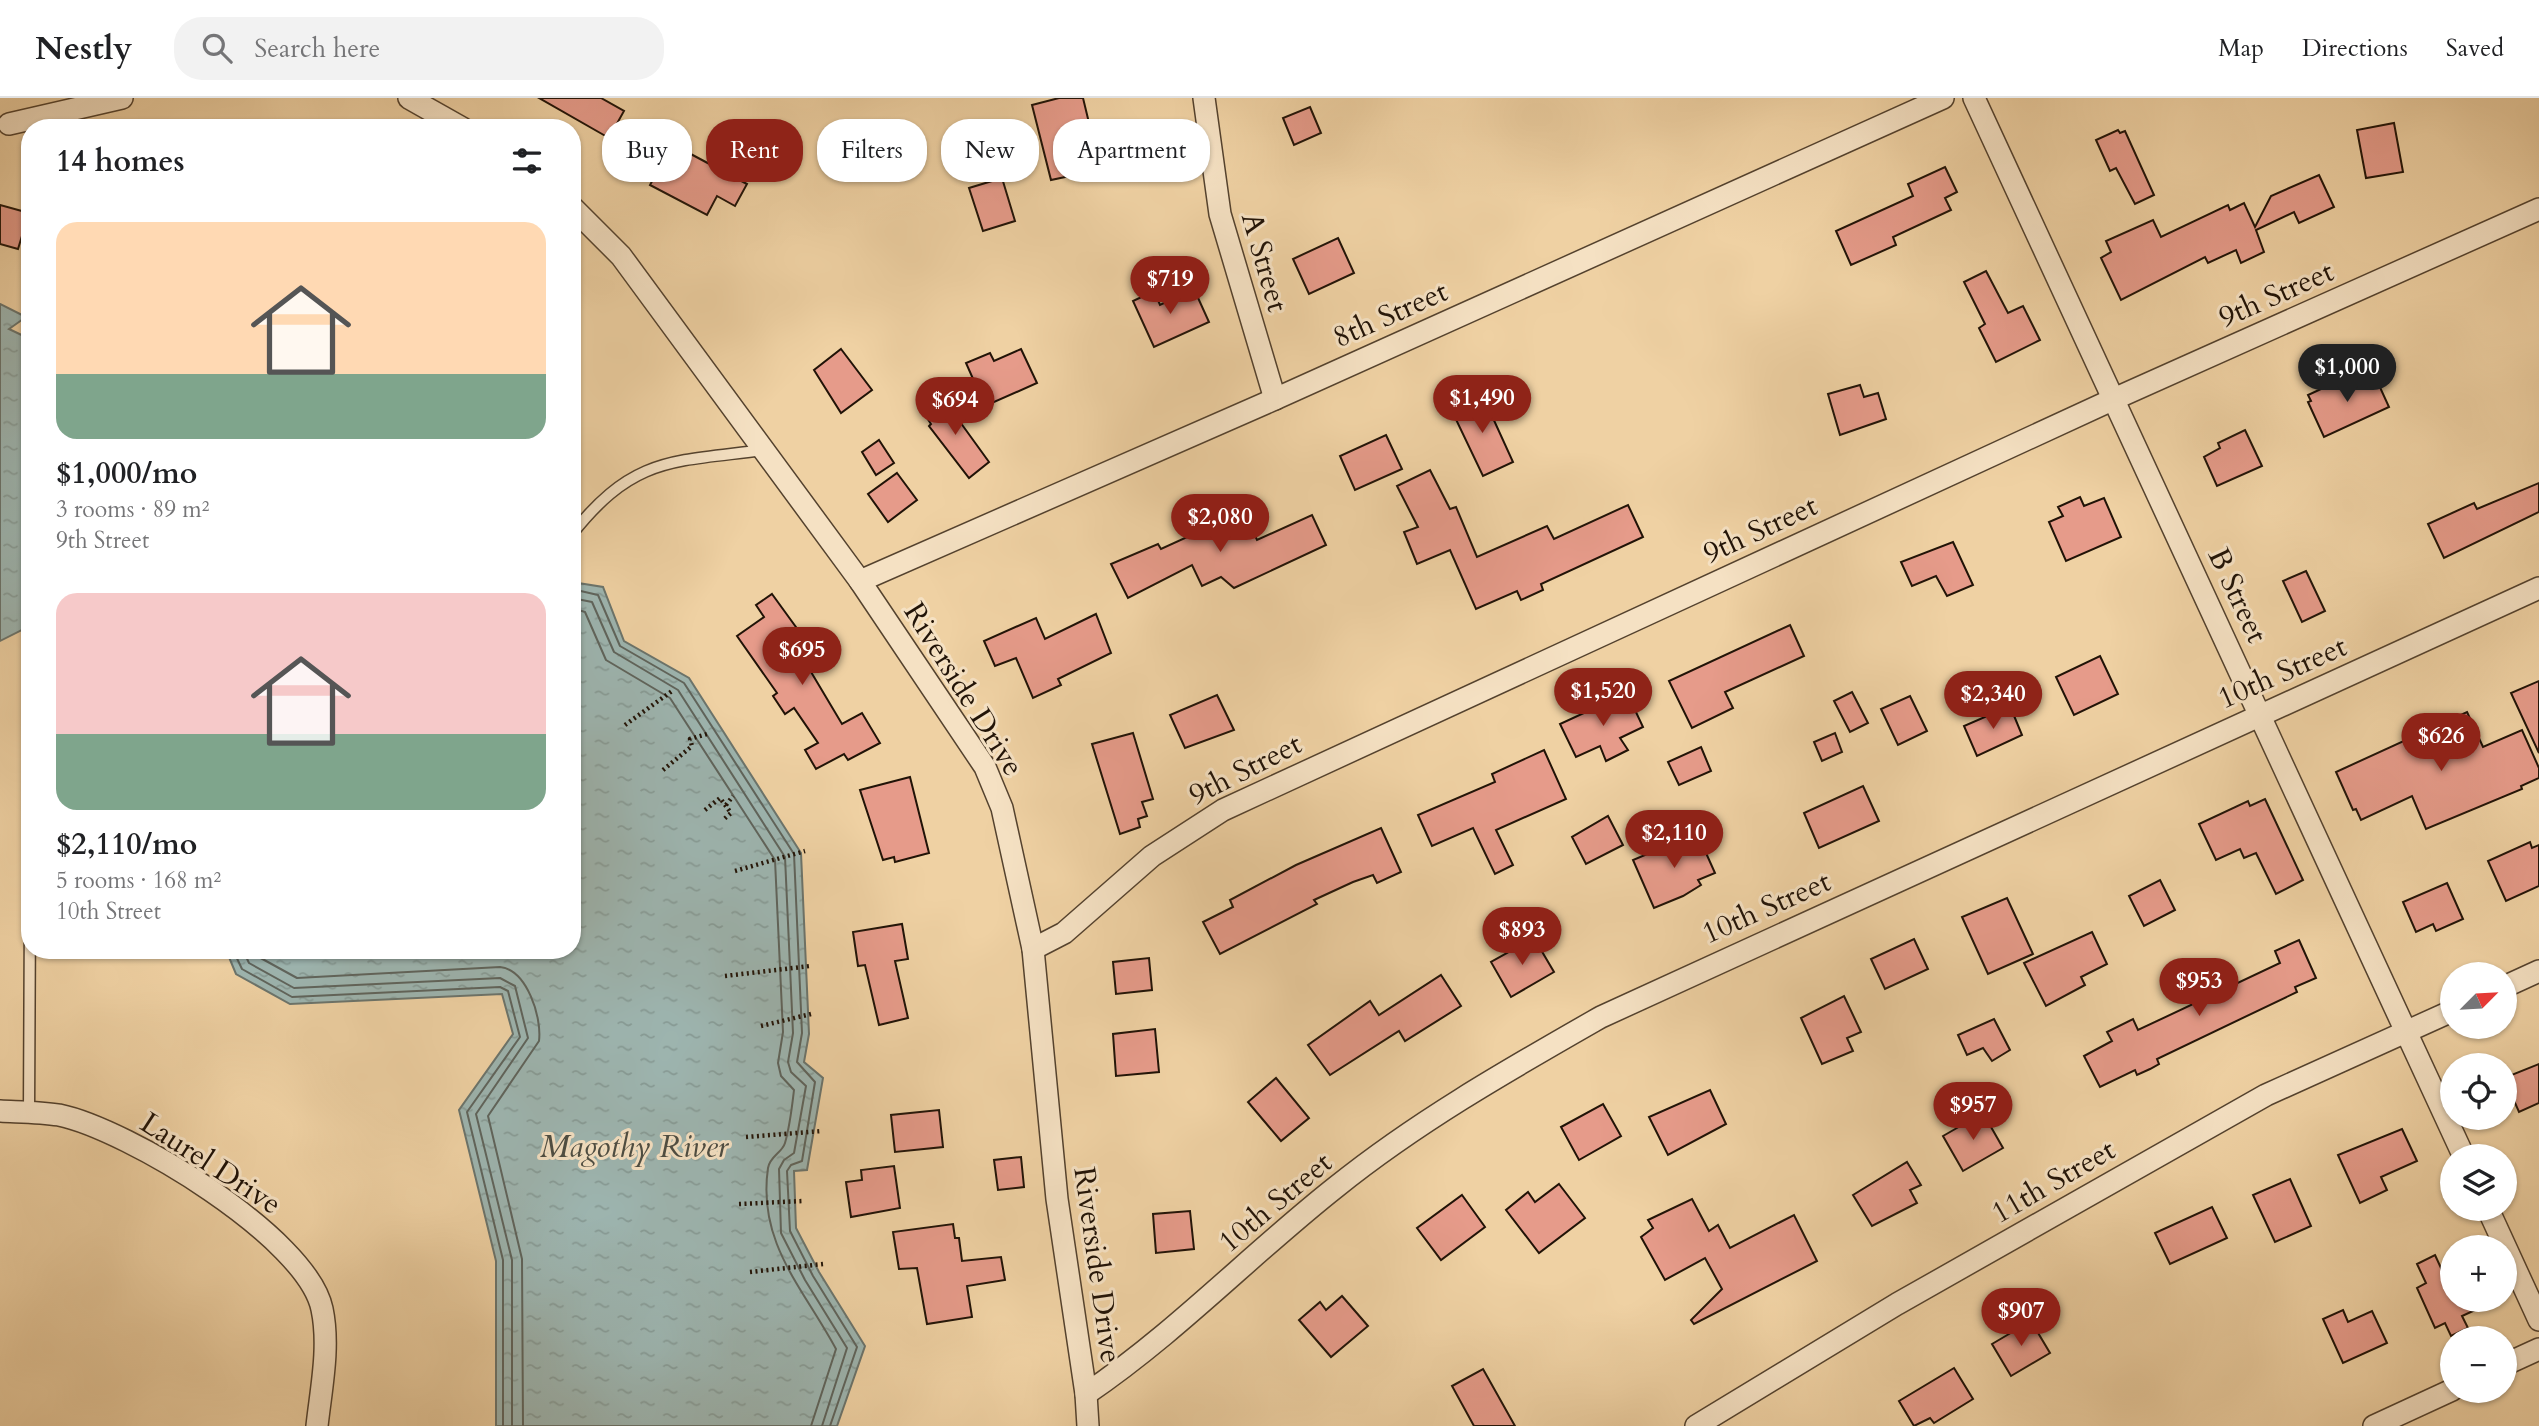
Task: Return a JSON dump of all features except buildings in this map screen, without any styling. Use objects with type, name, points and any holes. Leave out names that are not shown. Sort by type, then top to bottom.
[{"type":"street","points":[[31,119],[122,98]]},
{"type":"street","points":[[409,98],[446,119]]},
{"type":"street","name":"A Street","points":[[1204,98],[1220,214],[1275,399]]},
{"type":"street","name":"8th Street","points":[[860,581],[1275,399],[1943,98]]},
{"type":"street","name":"B Street","points":[[1974,98],[2458,1144]]},
{"type":"street","points":[[9,124],[21,121]]},
{"type":"street","name":"9th Street","points":[[1033,949],[1063,933],[1152,856],[1223,810],[2114,399],[2539,209]]},
{"type":"street","name":"Riverside Drive","points":[[581,216],[621,256],[764,450],[860,581],[985,767],[1002,808],[1033,949],[1057,1199],[1086,1394],[1087,1426]]},
{"type":"street","name":"10th Street","points":[[1086,1394],[1134,1362],[1337,1186],[1493,1079],[1601,1017],[1694,972],[2539,588]]},
{"type":"street","points":[[2517,981],[2539,971]]},
{"type":"street","name":"11th Street","points":[[1696,1426],[1897,1304],[2266,1095],[2440,1016]]},
{"type":"street","name":"Laurel Drive","points":[[0,1111],[70,1119],[104,1130],[155,1155],[239,1210],[279,1244],[322,1307],[324,1352],[317,1426]]},
{"type":"street","points":[[2494,1221],[2539,1320]]},
{"type":"street","points":[[2517,1359],[2539,1349]]},
{"type":"street","points":[[2374,1426],[2440,1396]]},
{"type":"lane","points":[[581,524],[608,493],[628,478],[662,464],[764,450]]},
{"type":"lane","points":[[29,1113],[30,959]]},
{"type":"path","points":[[625,725],[672,691]]},
{"type":"path","points":[[663,770],[692,746],[690,738],[707,734]]},
{"type":"path","points":[[726,805],[733,796]]},
{"type":"path","points":[[705,810],[720,798],[732,813],[723,820]]},
{"type":"path","points":[[735,871],[806,851]]},
{"type":"path","points":[[726,976],[810,966]]},
{"type":"path","points":[[761,1026],[811,1014]]},
{"type":"path","points":[[746,1137],[822,1131]]},
{"type":"path","points":[[739,1204],[803,1201]]},
{"type":"path","points":[[750,1272],[823,1264]]},
{"type":"water","points":[[0,304],[21,314],[21,321],[9,329],[21,335],[21,630],[0,641]]},
{"type":"water","name":"Magothy River","points":[[581,583],[603,587],[624,641],[689,678],[801,853],[809,1034],[804,1062],[823,1078],[807,1170],[794,1171],[796,1228],[819,1272],[865,1346],[837,1426],[496,1426],[496,1261],[459,1110],[513,1034],[502,994],[290,1004],[236,974],[230,959],[581,959]]}]
